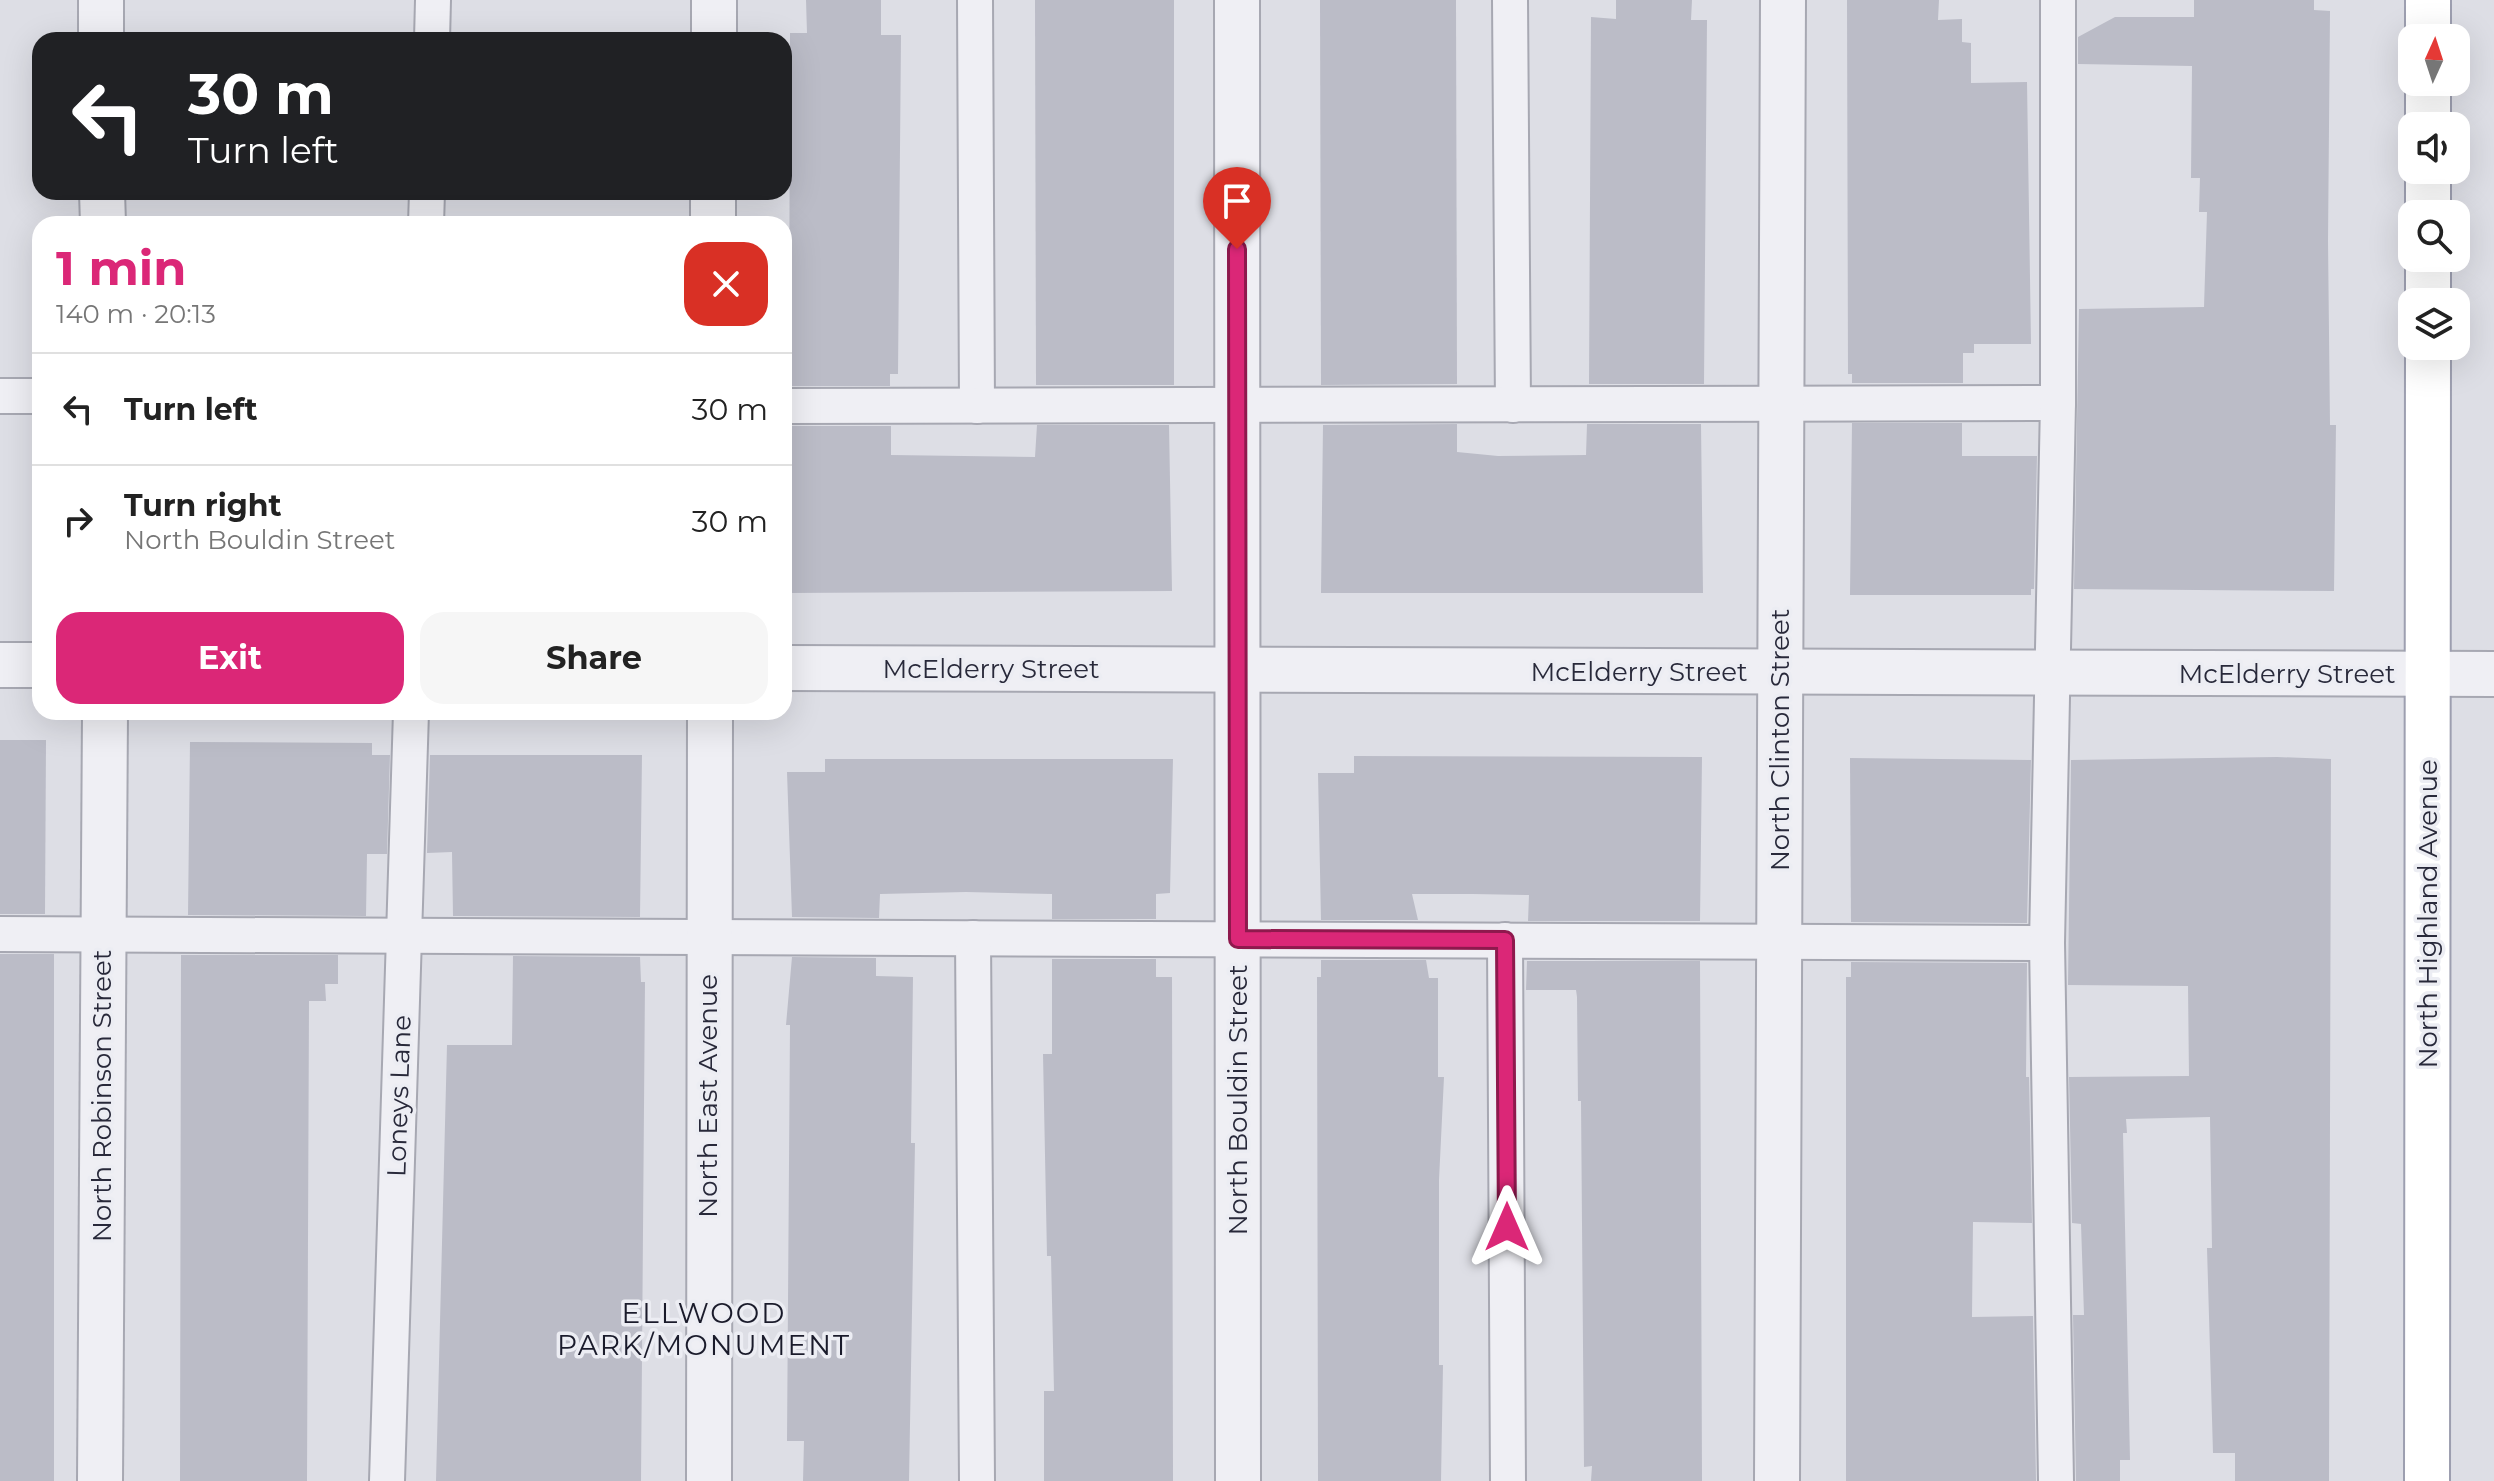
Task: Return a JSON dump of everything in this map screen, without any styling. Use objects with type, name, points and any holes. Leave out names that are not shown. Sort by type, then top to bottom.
[{"type":"main road","points":[[2428,0],[2428,24]]},
{"type":"main road","name":"North Highland Avenue","points":[[2427,1481],[2428,360]]},
{"type":"street","points":[[101,0],[101,32]]},
{"type":"street","points":[[714,0],[714,32]]},
{"type":"street","name":"North Bouldin Street","points":[[1237,0],[1238,1481]]},
{"type":"street","name":"North Clinton Street","points":[[1777,1481],[1783,0]]},
{"type":"street","points":[[0,665],[32,665]]},
{"type":"street","name":"McElderry Street","points":[[792,668],[2494,674]]},
{"type":"street","name":"North Robinson Street","points":[[100,1481],[105,720]]},
{"type":"street","name":"North East Avenue","points":[[709,1481],[710,720]]},
{"type":"lane","points":[[432,32],[433,0]]},
{"type":"lane","points":[[975,0],[977,406]]},
{"type":"lane","points":[[1510,0],[1513,405]]},
{"type":"lane","points":[[2056,1481],[2047,943],[2050,673],[2058,403],[2058,0]]},
{"type":"lane","points":[[0,396],[32,396]]},
{"type":"lane","points":[[792,406],[2058,403]]},
{"type":"lane","name":"Loneys Lane","points":[[387,1481],[411,720]]},
{"type":"lane","points":[[0,934],[2047,943]]},
{"type":"lane","points":[[973,938],[977,1481]]},
{"type":"lane","points":[[1505,940],[1508,1481]]},
{"type":"building","points":[[806,0],[881,0],[881,35],[901,35],[898,374],[890,374],[890,386],[792,386],[792,216],[789,216],[792,33],[807,33]]},
{"type":"building","points":[[1035,0],[1174,0],[1174,385],[1036,385]]},
{"type":"building","points":[[1320,0],[1456,0],[1457,384],[1321,385]]},
{"type":"building","points":[[1616,0],[1692,0],[1691,20],[1707,20],[1704,384],[1589,384],[1591,17],[1616,19]]},
{"type":"building","points":[[1847,0],[1939,0],[1938,20],[1962,19],[1962,42],[1971,43],[1971,83],[2027,82],[2031,344],[1974,344],[1974,353],[1963,353],[1963,383],[1852,383],[1852,374],[1848,374]]},
{"type":"building","points":[[2194,0],[2314,0],[2314,10],[2330,11],[2328,241],[2330,425],[2336,425],[2334,591],[2074,589],[2079,309],[2204,307],[2207,212],[2199,212],[2200,178],[2191,178],[2192,66],[2078,64],[2078,37],[2115,17],[2194,17]]},
{"type":"building","points":[[1852,423],[1962,423],[1962,456],[2037,456],[2034,589],[2031,589],[2031,595],[1850,595]]},
{"type":"building","points":[[1457,424],[1457,452],[1498,456],[1586,455],[1587,424],[1701,424],[1703,593],[1321,593],[1323,425]]},
{"type":"building","points":[[1037,425],[1169,425],[1172,591],[792,593],[792,426],[891,426],[891,455],[1035,457]]},
{"type":"building","points":[[0,740],[46,740],[45,914],[0,914]]},
{"type":"building","points":[[190,742],[372,743],[372,755],[390,755],[387,854],[367,854],[366,916],[188,915]]},
{"type":"building","points":[[430,755],[642,755],[640,917],[453,916],[452,852],[427,853]]},
{"type":"building","points":[[1354,756],[1702,757],[1700,921],[1528,921],[1529,895],[1473,894],[1412,894],[1418,920],[1321,920],[1318,773],[1354,773]]},
{"type":"building","points":[[1850,758],[2031,760],[2027,923],[1851,922]]},
{"type":"building","points":[[825,759],[1173,759],[1170,893],[1156,894],[1156,919],[1052,919],[1052,894],[966,892],[880,894],[879,918],[792,917],[787,772],[825,772]]},
{"type":"building","points":[[2331,759],[2329,1481],[2235,1481],[2235,1453],[2213,1453],[2207,1248],[2212,1248],[2210,1117],[2126,1119],[2127,1133],[2123,1133],[2130,1460],[2120,1460],[2120,1481],[2076,1481],[2073,1315],[2084,1315],[2081,1224],[2072,1223],[2069,1077],[2189,1076],[2188,986],[2068,985],[2071,760]]},
{"type":"building","points":[[0,954],[54,954],[54,1481],[0,1481]]},
{"type":"building","points":[[181,955],[338,955],[338,984],[325,984],[326,1001],[309,1001],[307,1481],[180,1481]]},
{"type":"building","points":[[513,956],[640,957],[641,982],[645,982],[641,1481],[436,1481],[447,1045],[512,1045]]},
{"type":"building","points":[[792,957],[876,958],[876,976],[913,977],[911,1143],[915,1143],[909,1481],[803,1481],[804,1441],[787,1441],[790,1025],[786,1025]]},
{"type":"building","points":[[1052,959],[1156,959],[1156,977],[1172,977],[1173,1481],[1044,1481],[1044,1391],[1054,1391],[1051,1256],[1047,1256],[1043,1054],[1052,1054]]},
{"type":"building","points":[[1321,960],[1426,960],[1429,978],[1438,978],[1438,1077],[1444,1077],[1439,1180],[1439,1365],[1443,1365],[1441,1481],[1318,1481],[1317,977],[1321,977]]},
{"type":"building","points":[[1527,961],[1700,961],[1702,1481],[1591,1481],[1592,1466],[1584,1467],[1581,1101],[1578,1101],[1577,997],[1576,990],[1526,990]]},
{"type":"building","points":[[1851,962],[2027,963],[2026,1077],[2029,1077],[2032,1223],[1973,1222],[1972,1317],[2033,1316],[2036,1481],[1846,1481],[1846,977],[1851,977]]},
{"type":"district","name":"ELLWOOD PARK/MONUMENT","points":[[704,1329]]},
{"type":"route","points":[[1237,249],[1238,939],[1505,940],[1507,1227]]}]
